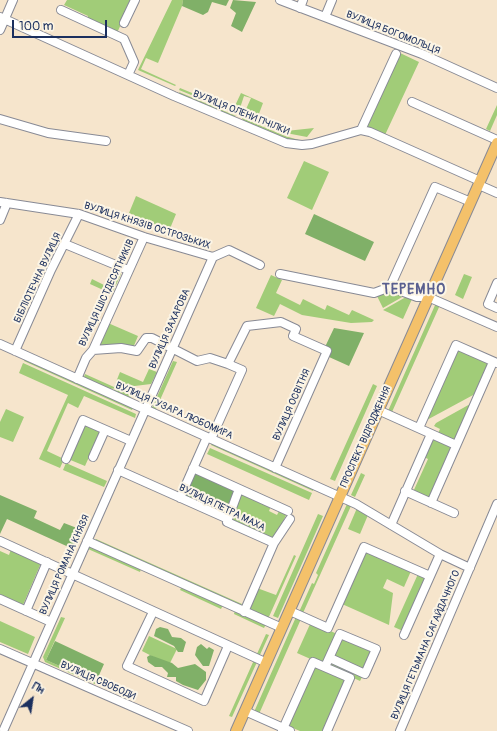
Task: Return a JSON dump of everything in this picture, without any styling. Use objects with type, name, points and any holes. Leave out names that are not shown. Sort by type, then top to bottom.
[{"type":"main road","name":"ПРОСПЕКТ ВІДРОДЖЕННЯ","points":[[236,731],[480,183],[497,141]]},
{"type":"street","points":[[0,30],[2,18],[13,0]]},
{"type":"street","points":[[124,23],[135,0]]},
{"type":"street","name":"ВУЛИЦЯ БОГОМОЛЬЦЯ","points":[[280,0],[302,4],[324,17],[422,54],[497,88]]},
{"type":"street","points":[[324,17],[332,0]]},
{"type":"street","points":[[61,10],[124,39],[134,62],[128,75]]},
{"type":"street","name":"ВУЛИЦЯ ОЛЕНИ ПЧІЛКИ","points":[[2,18],[174,96],[286,143],[302,145],[312,144],[362,130]]},
{"type":"street","points":[[396,54],[362,130],[370,132],[480,183],[497,193]]},
{"type":"street","points":[[412,102],[497,141]]},
{"type":"street","points":[[0,119],[48,133],[106,140]]},
{"type":"street","points":[[390,287],[435,187],[471,202]]},
{"type":"street","points":[[0,220],[4,203]]},
{"type":"street","name":"ВУЛИЦЯ КНЯЗІВ ОСТРОЗЬКИХ","points":[[4,203],[79,214],[144,237],[213,258],[229,250],[260,265]]},
{"type":"street","name":"БІБЛІОТЕЧНА ВУЛИЦЯ","points":[[15,351],[51,270],[79,214]]},
{"type":"street","name":"ВУЛИЦЯ ШІСТДЕСЯТНИКІВ","points":[[77,378],[86,358],[93,350],[144,237]]},
{"type":"street","points":[[65,244],[128,270]]},
{"type":"street","name":"ВУЛИЦЯ ЗАХАРОВА","points":[[145,409],[213,258]]},
{"type":"street","points":[[280,274],[374,293],[390,287],[417,297],[428,297],[497,328]]},
{"type":"street","points":[[497,283],[488,304],[497,308]]},
{"type":"street","name":"ВУЛИЦЯ ОСВІТНЯ","points":[[228,364],[247,326],[281,322],[296,328],[293,336],[327,351],[275,468]]},
{"type":"street","points":[[93,350],[122,348],[137,351],[146,338],[152,338],[173,347],[197,361],[210,358],[242,370],[193,468],[180,498]]},
{"type":"street","name":"ВУЛИЦЯ ГУЗАРА ЛЮБОМИРА","points":[[0,344],[340,497]]},
{"type":"street","points":[[418,428],[456,345],[495,362],[456,445],[431,503]]},
{"type":"street","name":"ВУЛИЦЯ РОМАНА КНЯЗЯ","points":[[4,729],[145,409]]},
{"type":"street","points":[[378,410],[456,445]]},
{"type":"street","points":[[66,459],[83,420],[131,441]]},
{"type":"street","points":[[93,457],[105,430]]},
{"type":"street","points":[[390,525],[431,434]]},
{"type":"street","points":[[193,468],[239,489],[289,515],[274,543],[244,612]]},
{"type":"street","name":"ВУЛИЦЯ ПЕТРА МАХА","points":[[118,470],[228,519],[227,522],[274,543]]},
{"type":"street","points":[[228,519],[239,489]]},
{"type":"street","points":[[405,491],[454,513]]},
{"type":"street","name":"ВУЛИЦЯ ГЕТЬМАНА САГАЙДАЧНОГО","points":[[340,497],[356,504],[440,554],[470,568]]},
{"type":"street","name":"ВУЛИЦЯ ГЕТЬМАНА САГАЙДАЧНОГО","points":[[400,731],[497,504]]},
{"type":"street","points":[[0,541],[73,573],[153,612],[267,663]]},
{"type":"street","points":[[87,541],[282,628]]},
{"type":"street","points":[[290,611],[328,628],[364,547],[430,576]]},
{"type":"street","points":[[404,635],[440,554]]},
{"type":"street","points":[[26,610],[47,562]]},
{"type":"street","points":[[0,599],[51,622]]},
{"type":"street","points":[[153,612],[127,666],[204,701],[228,646]]},
{"type":"street","points":[[325,667],[340,634],[376,649],[365,674],[330,658]]},
{"type":"street","name":"ВУЛИЦЯ СВОБОДИ","points":[[0,649],[188,731]]},
{"type":"street","points":[[245,711],[285,730],[313,662],[350,678],[327,731]]},
{"type":"green space","points":[[67,0],[132,0],[117,33],[87,19],[88,16],[64,5]]},
{"type":"green space","points":[[172,0],[183,0],[182,6],[158,63],[146,58],[141,69],[176,85],[175,86],[138,70]]},
{"type":"green space","points":[[183,0],[229,0],[226,6],[212,2],[208,12],[203,15],[182,6]]},
{"type":"green space","points":[[233,0],[256,2],[242,32],[231,26],[236,13],[230,8]]},
{"type":"green space","points":[[398,52],[419,62],[385,135],[365,126]]},
{"type":"green space","points":[[180,88],[233,110],[241,93],[263,103],[257,119],[286,131],[314,128],[307,137],[286,133],[243,116],[251,98],[244,96],[238,114],[179,90]]},
{"type":"green space","points":[[179,92],[236,116],[233,118],[181,96]]},
{"type":"green space","points":[[497,105],[497,115],[490,131],[486,129]]},
{"type":"green space","points":[[242,118],[285,136],[299,140],[298,142],[283,139],[244,123]]},
{"type":"green space","points":[[304,161],[329,172],[312,210],[287,198]]},
{"type":"green space","points":[[136,196],[176,214],[169,231],[129,213]]},
{"type":"green space","points":[[314,214],[374,242],[365,261],[305,234]]},
{"type":"green space","points":[[116,272],[121,274],[112,294],[90,284],[92,279],[108,287]]},
{"type":"green space","points":[[464,274],[472,277],[463,299],[455,295]]},
{"type":"green space","points":[[271,275],[282,280],[276,293],[300,305],[303,299],[325,310],[327,305],[349,315],[352,310],[374,320],[372,322],[351,323],[302,315],[280,304],[274,316],[256,308]]},
{"type":"green space","points":[[388,292],[396,292],[404,296],[383,308],[377,296]]},
{"type":"green space","points":[[406,297],[412,299],[403,319],[383,310]]},
{"type":"green space","points":[[436,303],[440,305],[392,412],[388,411]]},
{"type":"green space","points":[[108,323],[138,336],[133,348],[98,347]]},
{"type":"green space","points":[[334,328],[364,333],[349,366],[329,357],[332,350],[325,347]]},
{"type":"green space","points":[[457,349],[489,363],[475,394],[425,421]]},
{"type":"green space","points":[[25,359],[133,408],[132,410],[24,361]]},
{"type":"green space","points":[[173,361],[177,362],[156,409],[152,408]]},
{"type":"green space","points":[[23,363],[136,414],[135,418],[84,396],[78,408],[68,403],[47,451],[64,459],[60,468],[39,459],[68,395],[19,373]]},
{"type":"green space","points":[[149,369],[157,372],[151,384],[110,389],[84,377],[85,374],[114,387],[120,372],[143,382]]},
{"type":"green space","points":[[373,384],[377,386],[335,481],[330,479]]},
{"type":"green space","points":[[135,387],[131,398],[112,390]]},
{"type":"green space","points":[[472,403],[455,441],[438,433],[440,429],[434,426],[436,423]]},
{"type":"green space","points":[[6,409],[24,417],[13,442],[0,437],[0,422]]},
{"type":"green space","points":[[84,423],[101,430],[85,466],[68,459]]},
{"type":"green space","points":[[432,437],[453,446],[430,499],[413,492],[428,459],[424,457]]},
{"type":"green space","points":[[212,443],[314,488],[313,491],[211,445]]},
{"type":"green space","points":[[210,448],[312,493],[309,500],[207,454]]},
{"type":"green space","points":[[66,463],[107,481],[104,487],[63,470]]},
{"type":"green space","points":[[193,471],[236,490],[227,516],[182,497]]},
{"type":"green space","points":[[361,473],[365,475],[355,497],[351,495]]},
{"type":"green space","points":[[240,492],[271,506],[269,511],[277,515],[280,509],[287,513],[274,541],[229,521]]},
{"type":"green space","points":[[0,495],[37,511],[34,518],[60,530],[64,523],[82,530],[73,549],[7,519],[0,534]]},
{"type":"green space","points":[[347,504],[351,506],[303,613],[299,612],[312,583],[314,584],[318,575],[316,573]]},
{"type":"green space","points":[[357,508],[368,515],[360,534],[348,529]]},
{"type":"green space","points":[[318,514],[323,516],[278,618],[273,616]]},
{"type":"green space","points":[[96,539],[242,604],[241,606],[95,541]]},
{"type":"green space","points":[[89,546],[141,569],[140,572],[88,549]]},
{"type":"green space","points":[[11,549],[41,563],[23,605],[0,595],[0,551],[9,555]]},
{"type":"green space","points":[[366,551],[411,571],[404,587],[387,579],[383,588],[393,593],[389,625],[342,604]]},
{"type":"green space","points":[[294,555],[296,556],[268,619],[248,609],[257,588],[276,595]]},
{"type":"green space","points":[[418,574],[426,578],[403,631],[394,627]]},
{"type":"green space","points":[[182,586],[223,605],[221,609],[180,590]]},
{"type":"green space","points":[[235,610],[266,624],[264,628],[234,614]]},
{"type":"green space","points":[[61,617],[65,618],[46,660],[96,682],[95,684],[45,662],[43,657]]},
{"type":"green space","points":[[296,617],[301,619],[259,714],[254,712]]},
{"type":"green space","points":[[0,621],[35,637],[28,654],[0,642]]},
{"type":"green space","points":[[311,622],[337,634],[324,665],[297,653]]},
{"type":"green space","points":[[160,627],[168,629],[172,637],[181,638],[186,642],[183,652],[178,652],[174,646],[154,636],[156,629]]},
{"type":"green space","points":[[266,634],[269,635],[259,657],[256,656]]},
{"type":"green space","points":[[149,636],[177,649],[169,665],[142,651]]},
{"type":"green space","points":[[342,637],[373,651],[364,670],[333,657]]},
{"type":"green space","points":[[55,641],[104,664],[96,682],[46,660]]},
{"type":"green space","points":[[201,644],[207,649],[209,647],[214,650],[209,666],[203,666],[195,655],[197,647]]},
{"type":"green space","points":[[150,655],[172,663],[178,668],[195,664],[206,672],[206,680],[198,690],[183,685],[176,681],[176,677],[167,677],[168,673],[162,667],[155,667],[148,662],[147,657]]},
{"type":"green space","points":[[254,660],[257,662],[232,717],[229,716]]},
{"type":"green space","points":[[331,661],[363,675],[360,681],[328,666]]},
{"type":"green space","points":[[314,666],[345,680],[323,731],[300,731],[288,726]]},
{"type":"district","name":"ТЕРЕМНО","points":[[414,290]]}]
